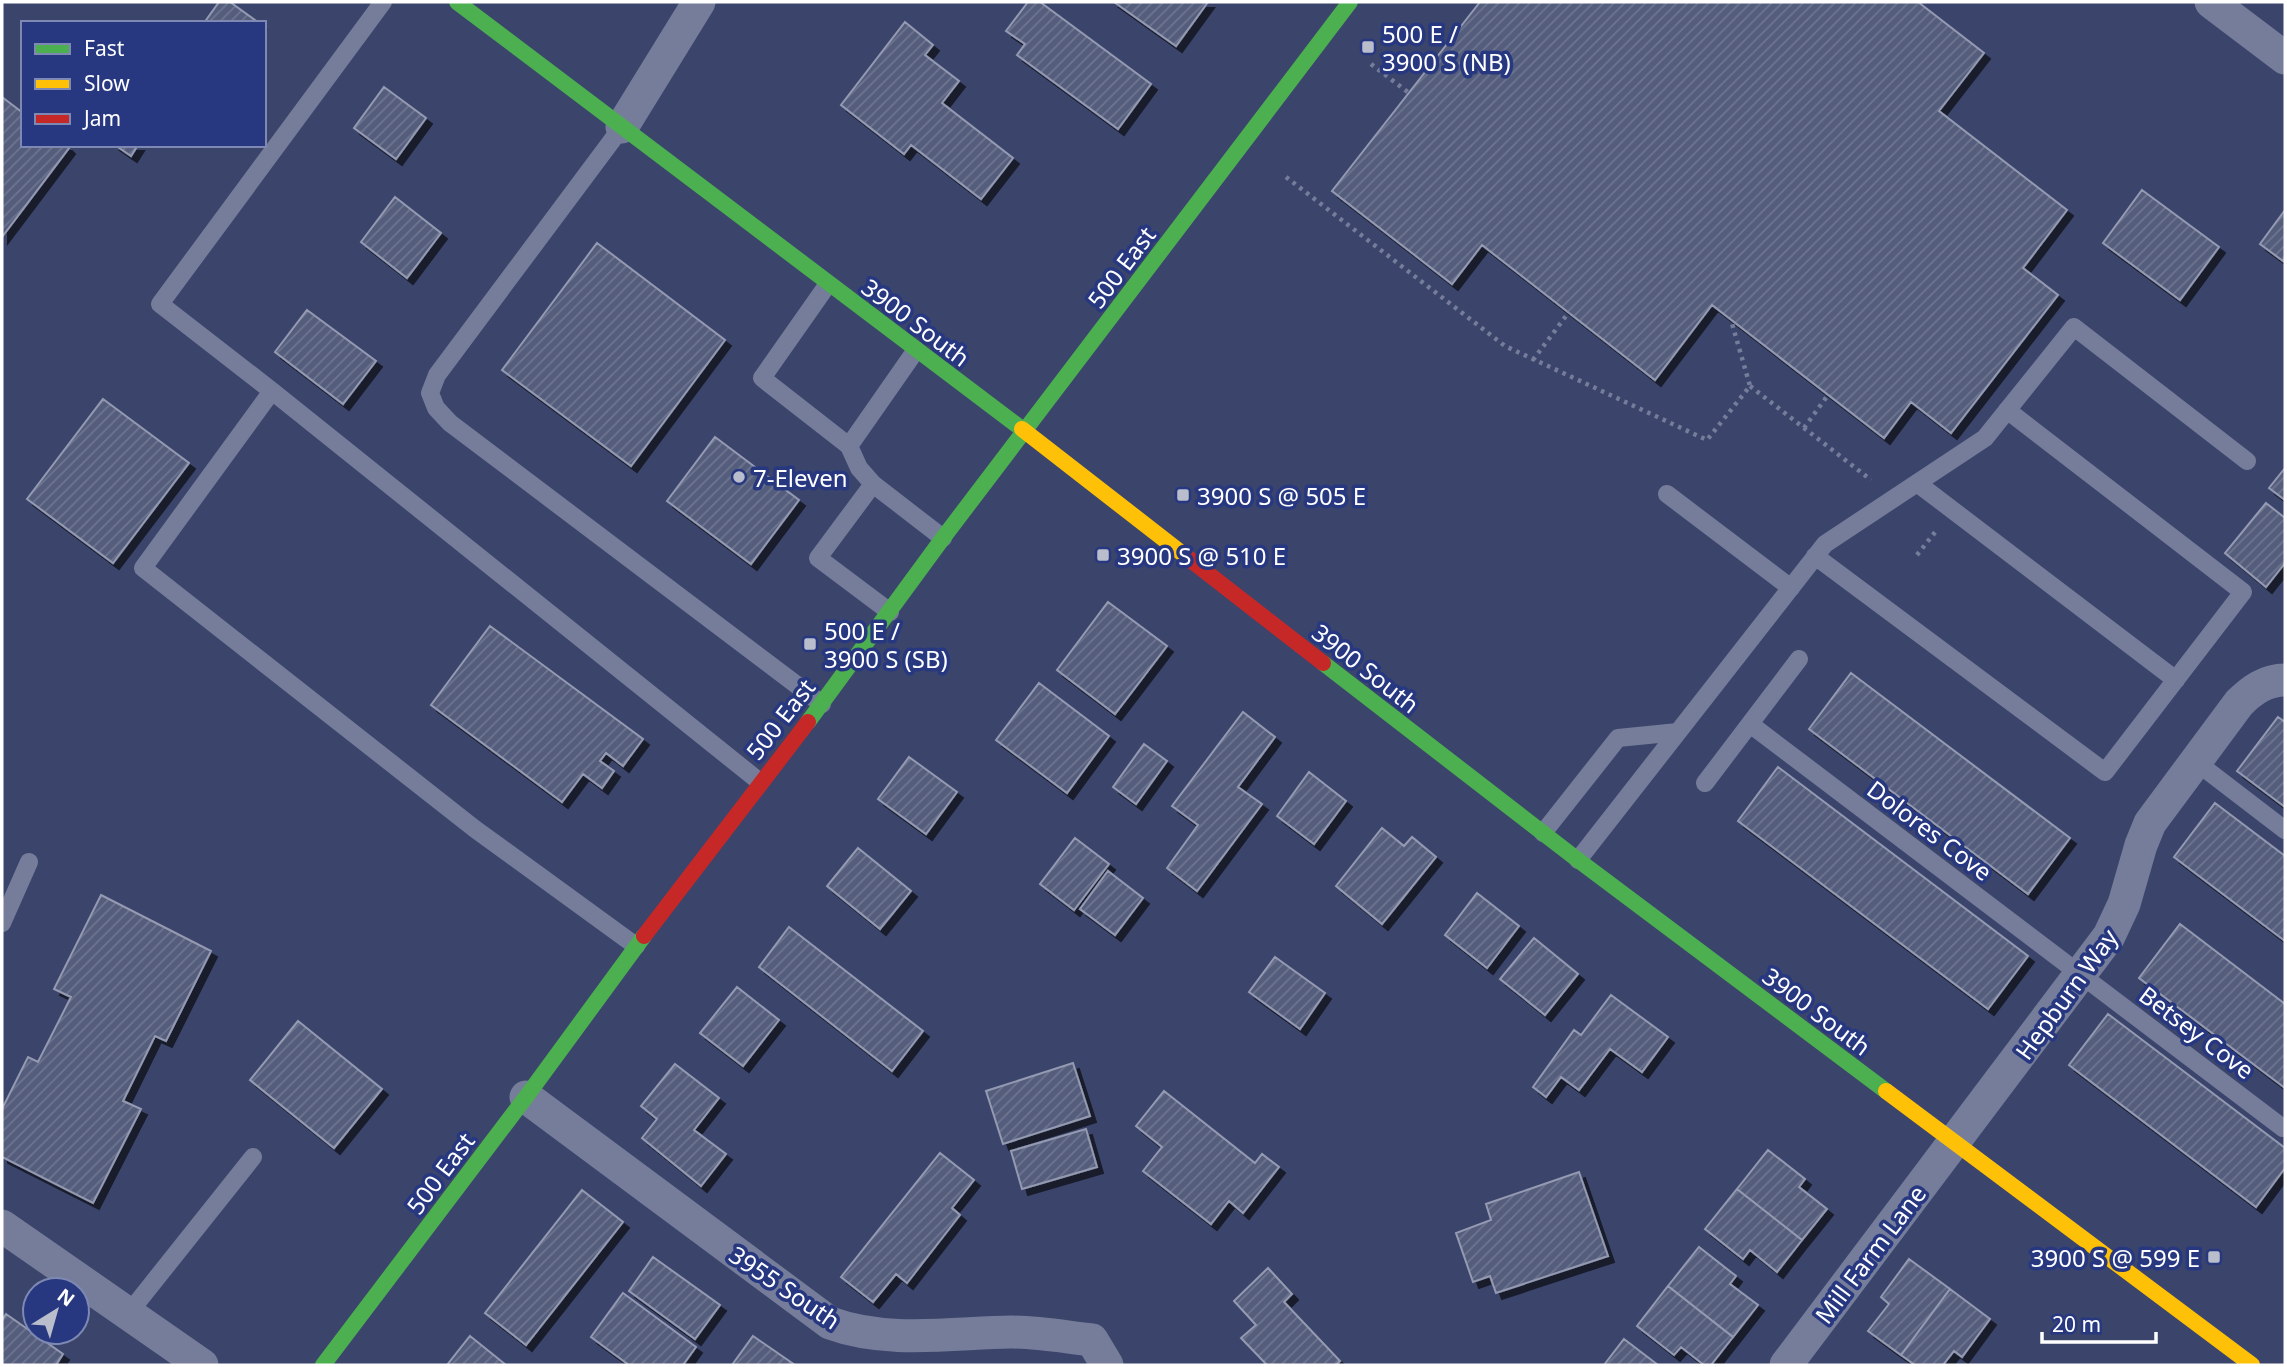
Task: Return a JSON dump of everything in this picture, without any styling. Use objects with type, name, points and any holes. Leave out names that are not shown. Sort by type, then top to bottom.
[{"type":"main road","name":"3900 South","points":[[457,2],[1025,432],[1578,860],[2252,1365]]},
{"type":"main road","name":"500 East","points":[[323,1365],[526,1097],[636,946],[822,704],[943,538],[1350,2]]},
{"type":"street","points":[[622,127],[699,2]]},
{"type":"street","points":[[2211,2],[2285,58]]},
{"type":"street","name":"Hepburn Way","points":[[1955,1143],[2118,922],[2150,823],[2239,703],[2251,691],[2264,684],[2285,680]]},
{"type":"street","name":"3955 South","points":[[526,1097],[830,1323],[854,1332],[912,1335],[1015,1332],[1099,1353]]},
{"type":"street","name":"Mill Farm Lane","points":[[1793,1363],[1955,1143]]},
{"type":"street","points":[[2,1226],[202,1365]]},
{"type":"lane","points":[[383,2],[160,304],[760,782]]},
{"type":"lane","points":[[622,127],[437,375],[430,393],[436,408],[450,423],[822,704]]},
{"type":"lane","points":[[828,284],[762,378],[849,446],[859,468],[873,484],[943,538]]},
{"type":"lane","points":[[1578,860],[1825,544],[1985,438],[2074,327],[2247,461]]},
{"type":"lane","points":[[849,446],[916,350]]},
{"type":"lane","points":[[272,391],[143,568],[475,829],[636,946]]},
{"type":"lane","points":[[1815,556],[2105,772],[2244,592],[2007,410]]},
{"type":"lane","points":[[1917,483],[2176,680]]},
{"type":"lane","points":[[873,484],[818,558],[890,612]]},
{"type":"lane","points":[[1667,494],[1791,588]]},
{"type":"lane","points":[[1706,783],[1799,659]]},
{"type":"lane","name":"Dolores Cove","points":[[1750,724],[2081,975]]},
{"type":"lane","points":[[1543,833],[1618,738],[1678,732]]},
{"type":"lane","points":[[2195,761],[2285,830]]},
{"type":"lane","points":[[2,923],[29,862]]},
{"type":"lane","name":"Betsey Cove","points":[[2081,975],[2283,1128]]},
{"type":"lane","points":[[128,1314],[253,1157]]},
{"type":"path","points":[[1371,64],[1409,93]]},
{"type":"path","points":[[1286,177],[1505,346],[1707,440],[1750,386]]},
{"type":"path","points":[[1533,359],[1569,312]]},
{"type":"path","points":[[1731,320],[1750,386],[1878,486]]},
{"type":"path","points":[[1804,428],[1828,395]]},
{"type":"building","points":[[219,2],[230,2],[256,21],[205,21]]},
{"type":"building","points":[[1028,2],[1040,2],[1151,84],[1118,129],[1017,55],[1025,44],[1006,31]]},
{"type":"building","points":[[1114,2],[1208,2],[1176,46]]},
{"type":"building","points":[[1480,2],[1918,2],[1984,53],[1939,111],[2067,210],[2023,268],[2058,295],[1951,433],[1911,402],[1884,438],[1712,305],[1655,380],[1482,245],[1452,284],[1332,191]]},
{"type":"building","points":[[905,22],[933,45],[925,55],[959,81],[942,103],[1013,158],[981,199],[911,145],[904,154],[841,105]]},
{"type":"building","points":[[384,87],[426,118],[396,159],[354,128]]},
{"type":"building","points":[[2,97],[21,111],[21,147],[69,148],[2,237]]},
{"type":"building","points":[[118,147],[137,147],[131,156]]},
{"type":"building","points":[[2142,190],[2219,247],[2180,300],[2103,243]]},
{"type":"building","points":[[395,197],[441,233],[407,278],[361,242]]},
{"type":"building","points":[[2285,210],[2285,258],[2283,261],[2260,244]]},
{"type":"building","points":[[597,243],[725,340],[631,466],[502,370]]},
{"type":"building","points":[[307,310],[376,361],[343,404],[275,352]]},
{"type":"building","points":[[103,399],[189,463],[113,563],[27,499]]},
{"type":"building","points":[[715,437],[799,500],[751,564],[667,501]]},
{"type":"building","points":[[2285,468],[2285,500],[2269,488]]},
{"type":"building","points":[[2266,503],[2285,518],[2285,563],[2266,587],[2225,553]]},
{"type":"building","points":[[1108,602],[1167,646],[1115,714],[1057,670]]},
{"type":"building","points":[[490,626],[643,739],[623,766],[606,753],[600,761],[614,771],[602,788],[583,774],[562,802],[431,705]]},
{"type":"building","points":[[1851,673],[2070,838],[2028,894],[1809,729]]},
{"type":"building","points":[[1039,683],[1109,736],[1067,793],[996,740]]},
{"type":"building","points":[[1243,712],[1275,737],[1238,787],[1262,804],[1197,891],[1167,868],[1198,825],[1172,806]]},
{"type":"building","points":[[2278,717],[2285,722],[2285,807],[2237,771]]},
{"type":"building","points":[[1144,744],[1167,761],[1136,804],[1113,787]]},
{"type":"building","points":[[909,757],[957,792],[926,834],[878,799]]},
{"type":"building","points":[[1778,767],[2028,956],[1988,1009],[1738,821]]},
{"type":"building","points":[[1309,772],[1346,801],[1314,844],[1277,816]]},
{"type":"building","points":[[2215,803],[2285,856],[2285,941],[2174,857]]},
{"type":"building","points":[[1382,828],[1404,846],[1412,837],[1436,857],[1382,924],[1336,886]]},
{"type":"building","points":[[1075,838],[1109,864],[1074,910],[1040,884]]},
{"type":"building","points":[[858,848],[911,891],[880,929],[827,886]]},
{"type":"building","points":[[1108,871],[1143,898],[1115,935],[1080,909]]},
{"type":"building","points":[[1477,893],[1519,926],[1487,968],[1445,935]]},
{"type":"building","points":[[101,895],[211,951],[166,1041],[155,1036],[123,1101],[141,1109],[93,1203],[2,1157],[2,1109],[28,1057],[38,1062],[71,997],[54,989]]},
{"type":"building","points":[[2180,924],[2285,1004],[2285,1088],[2139,978]]},
{"type":"building","points":[[789,927],[923,1031],[892,1071],[759,967]]},
{"type":"building","points":[[1534,938],[1578,974],[1545,1015],[1500,979]]},
{"type":"building","points":[[1275,957],[1325,993],[1300,1029],[1249,992]]},
{"type":"building","points":[[737,987],[779,1020],[743,1066],[700,1033]]},
{"type":"building","points":[[1611,995],[1668,1037],[1642,1072],[1610,1049],[1579,1090],[1561,1077],[1546,1097],[1533,1087],[1574,1030],[1581,1035]]},
{"type":"building","points":[[2108,1014],[2285,1148],[2285,1168],[2256,1207],[2069,1065]]},
{"type":"building","points":[[298,1021],[382,1089],[334,1148],[250,1080]]},
{"type":"building","points":[[1073,1063],[1090,1116],[1003,1144],[986,1091]]},
{"type":"building","points":[[675,1064],[719,1098],[694,1130],[726,1154],[701,1186],[642,1138],[657,1119],[641,1106]]},
{"type":"building","points":[[1164,1091],[1255,1163],[1262,1154],[1279,1167],[1243,1213],[1229,1201],[1211,1224],[1143,1171],[1162,1147],[1136,1126]]},
{"type":"building","points":[[1086,1129],[1097,1167],[1022,1189],[1011,1151]]},
{"type":"building","points":[[1768,1150],[1805,1179],[1799,1187],[1827,1209],[1802,1240],[1737,1189]]},
{"type":"building","points":[[940,1153],[974,1180],[952,1208],[960,1215],[907,1283],[896,1274],[873,1302],[841,1277]]},
{"type":"building","points":[[1579,1172],[1608,1256],[1496,1293],[1490,1276],[1473,1282],[1456,1233],[1491,1220],[1486,1204]]},
{"type":"building","points":[[1737,1189],[1802,1240],[1777,1272],[1750,1250],[1743,1259],[1705,1229]]},
{"type":"building","points":[[582,1190],[623,1222],[526,1345],[485,1313]]},
{"type":"building","points":[[1699,1247],[1736,1276],[1730,1284],[1758,1305],[1733,1337],[1668,1286]]},
{"type":"building","points":[[653,1257],[720,1305],[695,1339],[629,1291]]},
{"type":"building","points":[[1909,1259],[1950,1289],[1901,1355],[1868,1331],[1889,1304],[1881,1297]]},
{"type":"building","points":[[1268,1268],[1292,1294],[1284,1302],[1340,1361],[1336,1365],[1267,1365],[1241,1338],[1256,1325],[1234,1301]]},
{"type":"building","points":[[1668,1286],[1733,1337],[1711,1365],[1704,1365],[1681,1347],[1674,1355],[1637,1326]]},
{"type":"building","points":[[1950,1289],[1990,1319],[1962,1357],[1954,1351],[1943,1365],[1915,1365],[1901,1355]]},
{"type":"building","points":[[623,1293],[696,1347],[683,1365],[629,1365],[591,1337]]},
{"type":"building","points":[[6,1314],[21,1325],[21,1346],[52,1346],[63,1354],[56,1365],[2,1365],[2,1320]]},
{"type":"building","points":[[470,1336],[506,1365],[447,1365]]},
{"type":"building","points":[[753,1336],[795,1365],[732,1365]]},
{"type":"building","points":[[1624,1339],[1658,1365],[1604,1365]]},
{"type":"traffic: fast","points":[[457,2],[1022,429]]},
{"type":"traffic: fast","points":[[808,722],[943,538],[1350,2]]},
{"type":"traffic: fast","points":[[1323,663],[1578,860],[1886,1091]]},
{"type":"traffic: fast","points":[[323,1365],[644,936]]},
{"type":"traffic: slow","points":[[1022,429],[1188,558]]},
{"type":"traffic: slow","points":[[1886,1091],[2252,1365]]},
{"type":"traffic: jam","points":[[1188,558],[1323,663]]},
{"type":"traffic: jam","points":[[644,936],[808,722]]},
{"type":"place","name":"500 E / 3900 S (NB)","points":[[1368,47]]},
{"type":"place","name":"7-Eleven","points":[[739,477]]},
{"type":"place","name":"3900 S @ 505 E","points":[[1183,495]]},
{"type":"place","name":"3900 S @ 510 E","points":[[1103,555]]},
{"type":"place","name":"500 E / 3900 S (SB)","points":[[810,644]]},
{"type":"place","name":"3900 S @ 599 E","points":[[2214,1257]]}]
